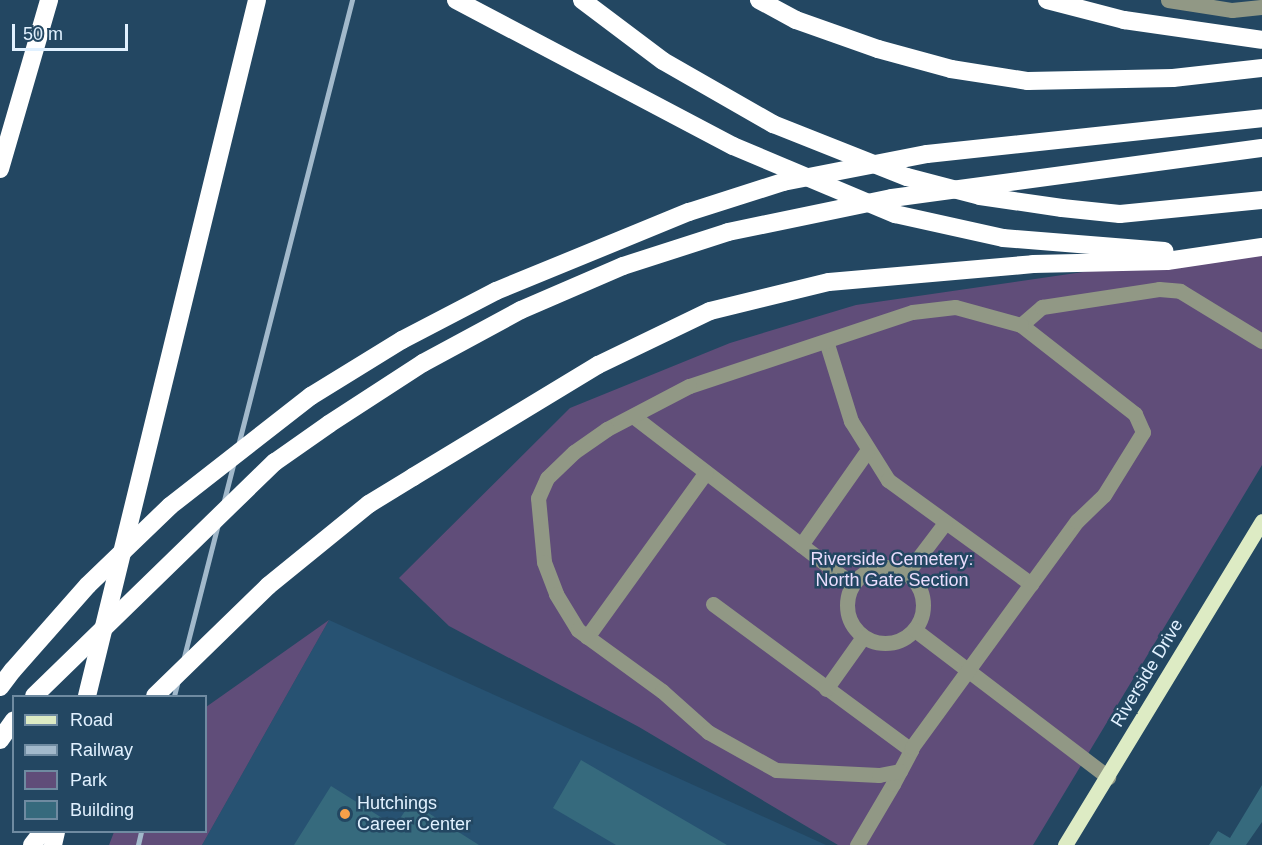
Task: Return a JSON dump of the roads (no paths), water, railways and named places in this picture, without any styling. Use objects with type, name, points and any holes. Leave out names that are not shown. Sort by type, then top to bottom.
[{"type":"highway","points":[[0,169],[49,0]]},
{"type":"highway","points":[[87,695],[257,0]]},
{"type":"highway","points":[[456,0],[733,146],[801,179],[895,214],[1003,238],[1199,254]]},
{"type":"highway","points":[[582,0],[663,61],[773,124],[907,177],[980,196],[1120,214],[1262,200]]},
{"type":"highway","points":[[759,0],[796,20],[878,49],[951,69],[1028,81],[1173,78],[1262,68]]},
{"type":"highway","points":[[1047,0],[1124,20],[1262,40]]},
{"type":"highway","points":[[0,687],[88,585],[170,506],[311,396],[402,340],[505,287],[689,213],[783,182],[927,154],[1262,118]]},
{"type":"highway","points":[[35,695],[275,462],[423,363],[521,310],[623,266],[728,232],[892,198],[1262,148]]},
{"type":"highway","points":[[156,695],[268,586],[369,504],[598,365],[710,311],[829,282],[1033,264],[1167,261],[1199,254],[1262,247]]},
{"type":"highway","points":[[0,740],[12,723]]},
{"type":"main road","name":"Riverside Drive","points":[[1065,845],[1262,521]]},
{"type":"street","points":[[1168,0],[1232,10],[1262,8]]},
{"type":"street","points":[[1021,325],[1042,307],[1159,289],[1180,291],[1262,341]]},
{"type":"street","points":[[856,845],[900,771],[910,750],[1077,521],[1104,495],[1143,432],[1134,414],[1021,325],[955,307],[912,312],[827,344],[689,386],[633,416],[574,452],[548,478],[538,498],[544,562],[556,594],[587,637],[662,691],[708,732],[776,770],[879,775],[900,771]]},
{"type":"street","points":[[827,344],[851,421],[867,451],[888,480],[945,524],[1031,584]]},
{"type":"street","points":[[633,416],[852,585]]},
{"type":"street","points":[[801,545],[867,451]]},
{"type":"street","points":[[587,637],[706,472]]},
{"type":"street","points":[[907,573],[945,524]]},
{"type":"street","points":[[883,566],[907,573],[922,594],[924,606],[915,630],[896,643],[863,637],[849,619],[852,585],[871,569],[883,566]]},
{"type":"street","points":[[713,604],[910,750]]},
{"type":"street","points":[[915,630],[1108,777]]},
{"type":"street","points":[[826,689],[863,637]]},
{"type":"railway","points":[[174,695],[352,0]]},
{"type":"railway","points":[[138,845],[141,833]]},
{"type":"place","name":"Hutchings Career Center","points":[[345,814]]},
{"type":"park label","name":"Riverside Cemetery: North Gate Section","points":[[892,570]]}]
